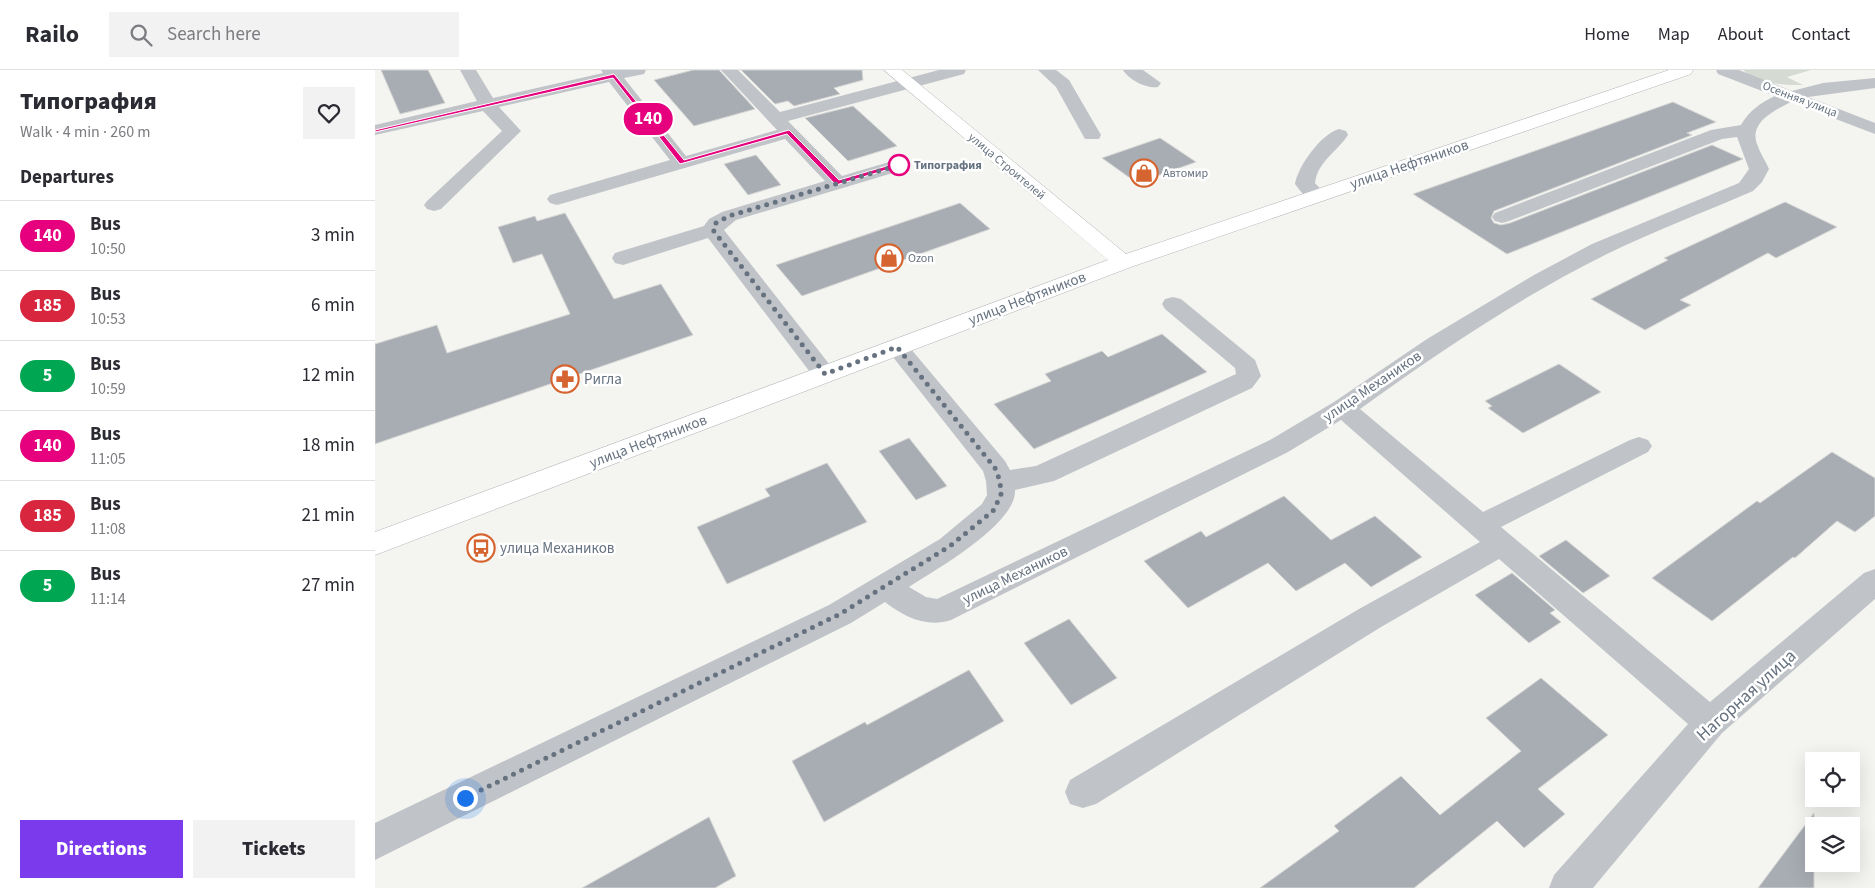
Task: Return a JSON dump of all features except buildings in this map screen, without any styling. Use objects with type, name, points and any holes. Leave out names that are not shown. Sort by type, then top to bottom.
[{"type":"main road","name":"улица Строителей","points":[[892,70],[1123,262]]},
{"type":"main road","name":"улица Нефтяников","points":[[375,544],[1123,262],[1685,70]]},
{"type":"street","points":[[468,70],[488,105],[523,121]]},
{"type":"street","points":[[375,130],[557,89],[612,73],[638,70]]},
{"type":"street","points":[[729,70],[838,183]]},
{"type":"street","points":[[557,199],[683,163],[783,126],[908,84],[958,70]]},
{"type":"street","points":[[1046,70],[1063,84],[1092,135]]},
{"type":"street","points":[[1131,70],[1152,83]]},
{"type":"street","name":"Осенняя улица","points":[[1724,70],[1795,96],[1875,129]]},
{"type":"street","points":[[612,73],[683,163]]},
{"type":"street","points":[[1502,217],[1718,134],[1747,130],[1758,114],[1773,104],[1795,96],[1849,84],[1875,83]]},
{"type":"street","points":[[434,205],[557,89]]},
{"type":"street","name":"улица Механиков","points":[[886,586],[911,606],[925,612],[940,611],[1279,446],[1343,408],[1435,344],[1542,280],[1600,248],[1745,187],[1755,178],[1759,169],[1746,141],[1747,130]]},
{"type":"street","points":[[1317,196],[1305,184],[1306,175],[1319,156],[1339,135]]},
{"type":"street","points":[[623,258],[713,230],[716,223],[729,216],[899,165]]},
{"type":"street","points":[[713,230],[825,374]]},
{"type":"street","points":[[1000,481],[1025,479],[1043,474],[1243,382],[1249,376],[1246,365],[1173,304]]},
{"type":"street","points":[[375,842],[840,614],[950,546],[993,511],[1001,495],[1000,481],[995,468],[897,347]]},
{"type":"street","points":[[1343,408],[1710,723]]},
{"type":"street","points":[[1083,792],[1370,618],[1491,534],[1639,446]]},
{"type":"street","name":"Нагорная улица","points":[[1568,888],[1710,723],[1875,581]]},
{"type":"shaded area","points":[[1743,70],[1811,70],[1787,77],[1803,85],[1801,85],[1763,81]]},
{"type":"bus line","name":"140","points":[[375,130],[614,76],[683,163],[789,132],[838,183],[899,165]]},
{"type":"place","name":"Типография","points":[[899,165]]},
{"type":"place","name":"Автомир","points":[[1144,173]]},
{"type":"place","name":"Ozon","points":[[889,258]]},
{"type":"place","name":"Ригла","points":[[565,379]]},
{"type":"place","name":"улица Механиков","points":[[481,548]]},
{"type":"route","points":[[465,798],[840,614],[950,546],[993,511],[1001,495],[1000,481],[995,468],[897,347],[825,374],[713,230],[716,223],[729,216],[899,165]]}]
